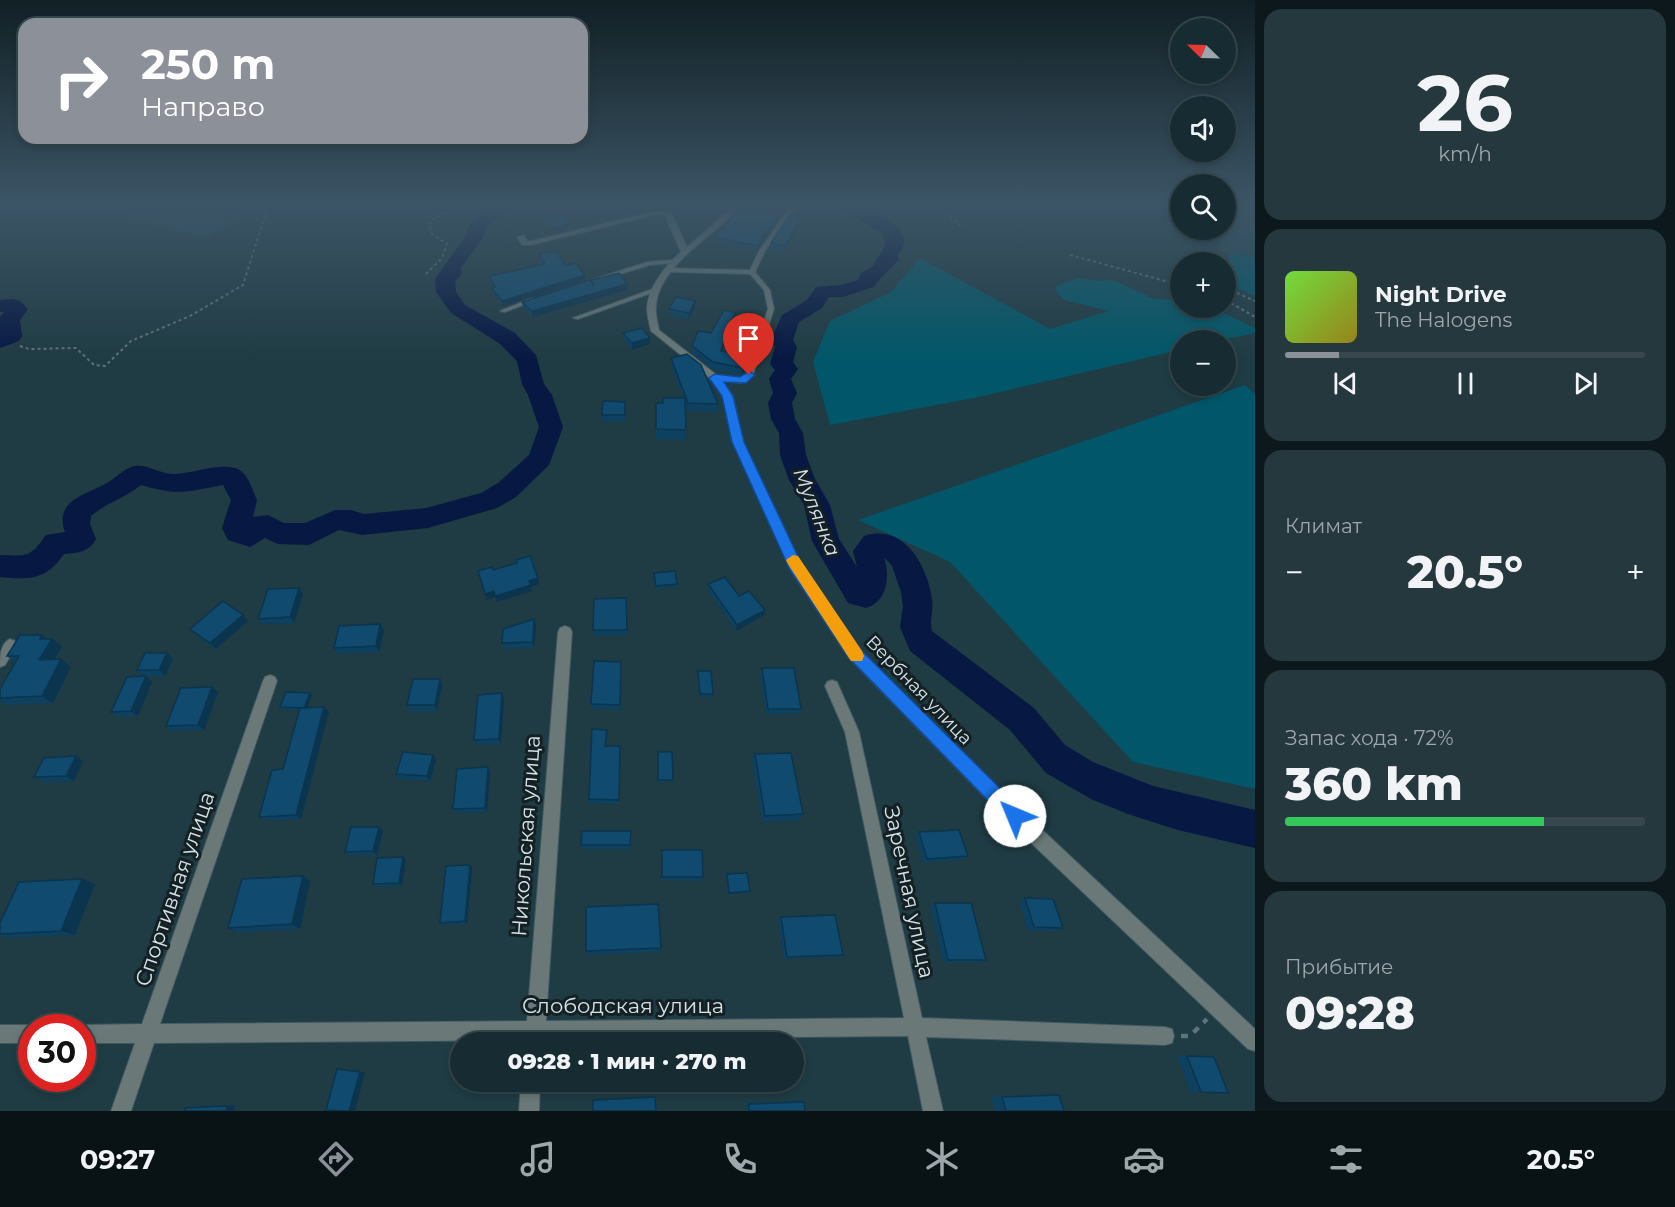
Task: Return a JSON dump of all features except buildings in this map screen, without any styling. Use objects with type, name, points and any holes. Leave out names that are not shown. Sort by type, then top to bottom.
[{"type":"street","name":"Вербная улица","points":[[681,255],[669,266],[651,304],[656,331],[715,378],[728,396],[738,442],[797,570],[854,654],[1015,816],[1255,1042]]},
{"type":"street","name":"Никольская улица","points":[[536,1032],[565,632]]},
{"type":"street","points":[[0,661],[10,645]]},
{"type":"street","name":"Спортивная улица","points":[[121,1111],[270,681]]},
{"type":"street","name":"Заречная улица","points":[[832,686],[852,732],[933,1111]]},
{"type":"street","name":"Слободская улица","points":[[704,1032],[915,1027],[1165,1036]]},
{"type":"street","points":[[0,1034],[18,1034]]},
{"type":"street","name":"Слободская улица","points":[[96,1034],[450,1036]]},
{"type":"street","points":[[529,1111],[530,1092]]},
{"type":"lane","points":[[752,272],[760,255]]},
{"type":"lane","points":[[567,288],[649,263],[752,272],[767,290],[771,309],[749,375],[742,381],[715,378]]},
{"type":"lane","points":[[576,318],[657,290]]},
{"type":"lane","points":[[503,311],[536,299]]},
{"type":"path","points":[[20,346],[29,349],[76,348],[94,365],[105,366],[131,341],[190,316],[243,285],[252,255]]},
{"type":"path","points":[[426,274],[442,255]]},
{"type":"path","points":[[1070,255],[1170,282]]},
{"type":"path","points":[[1236,292],[1255,301]]},
{"type":"path","points":[[1236,306],[1255,317]]},
{"type":"path","points":[[1165,1036],[1190,1036],[1219,1008]]},
{"type":"shaded area","points":[[1236,255],[1255,256],[1255,296],[1236,289]]},
{"type":"shaded area","points":[[920,258],[1050,329],[1109,311],[1064,300],[1056,291],[1057,286],[1078,278],[1118,282],[1154,299],[1170,300],[1170,318],[1234,318],[1255,328],[1255,333],[1236,337],[1236,330],[1170,330],[1170,352],[979,397],[830,425],[813,362],[830,321],[891,292]]},
{"type":"shaded area","points":[[1245,385],[1255,394],[1255,789],[1133,762],[950,562],[858,520],[1213,396],[1236,396],[1236,388]]},
{"type":"waterway","name":"Мулянка","points":[[0,566],[27,568],[44,560],[56,543],[77,542],[82,539],[76,524],[78,512],[95,498],[115,491],[137,475],[171,484],[201,482],[220,475],[229,476],[234,479],[244,500],[236,528],[238,532],[250,536],[262,525],[268,525],[278,533],[309,534],[335,520],[351,520],[362,525],[428,518],[446,511],[488,501],[507,490],[540,459],[551,427],[540,395],[533,384],[528,360],[507,338],[458,309],[446,292],[445,279],[452,274],[451,268],[461,255]]},
{"type":"waterway","name":"Мулянка","points":[[888,255],[890,259],[884,261],[881,270],[868,277],[867,283],[843,291],[823,291],[815,304],[789,319],[788,328],[782,340],[786,347],[781,364],[787,369],[780,379],[785,393],[780,403],[783,419],[791,433],[793,455],[802,480],[817,505],[826,541],[859,594],[866,596],[870,592],[872,564],[867,551],[874,544],[882,544],[894,549],[906,565],[916,592],[918,606],[915,627],[921,641],[1022,719],[1058,761],[1104,786],[1153,805],[1255,829]]},
{"type":"waterway","name":"Мулянка","points":[[0,306],[13,305],[18,309],[9,319],[11,336],[0,342]]},
{"type":"slow traffic","points":[[793,560],[797,570],[857,656]]},
{"type":"route","points":[[749,375],[742,381],[715,378],[728,396],[738,442],[797,570],[854,654],[1015,816]]}]
